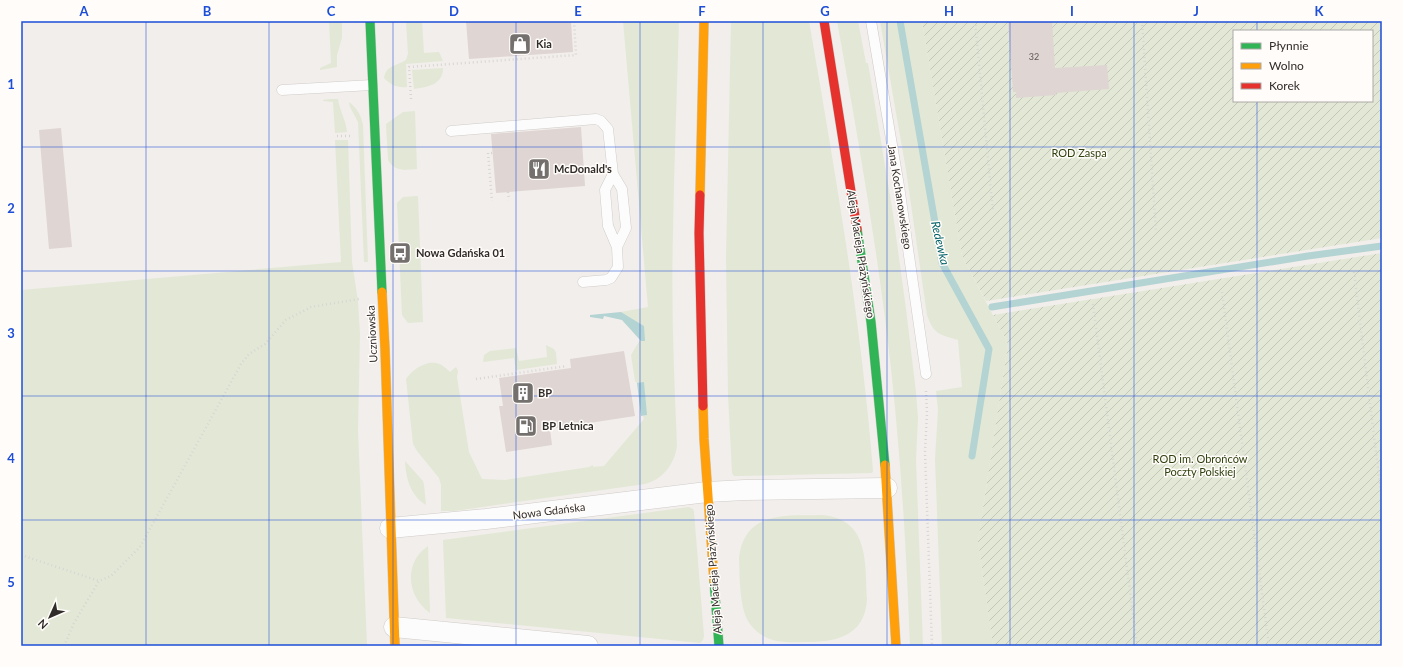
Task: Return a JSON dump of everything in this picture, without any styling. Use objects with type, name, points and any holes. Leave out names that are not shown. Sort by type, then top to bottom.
[{"type":"main road","name":"Uczniowska","points":[[370,21],[385,349],[394,637]]},
{"type":"main road","name":"Aleja Macieja Płażyńskiego","points":[[704,21],[699,233],[704,439],[719,646]]},
{"type":"main road","name":"Aleja Macieja Płażyńskiego","points":[[824,21],[871,322],[887,488],[896,646]]},
{"type":"street","name":"Aleja Macieja Płażyńskiego","points":[[707,492],[887,488]]},
{"type":"street","name":"Nowa Gdańska","points":[[390,528],[480,520],[707,492]]},
{"type":"street","points":[[394,637],[588,646]]},
{"type":"lane","name":"Jana Kochanowskiego","points":[[871,21],[899,186],[926,374]]},
{"type":"lane","points":[[282,90],[372,85]]},
{"type":"lane","points":[[450,131],[596,119],[601,121],[608,129],[613,174],[622,189],[626,228],[617,247]]},
{"type":"lane","points":[[583,282],[606,280],[610,278],[618,267],[617,247],[608,226],[605,190],[613,174]]},
{"type":"path","points":[[411,99],[409,67],[576,55],[573,37],[574,21]]},
{"type":"path","points":[[975,21],[993,212]]},
{"type":"path","points":[[1142,21],[1156,232]]},
{"type":"path","points":[[337,136],[353,136]]},
{"type":"path","points":[[492,152],[488,153],[492,201]]},
{"type":"path","points":[[508,192],[509,200]]},
{"type":"path","points":[[1354,272],[1382,502]]},
{"type":"path","points":[[1222,292],[1269,646]]},
{"type":"path","points":[[64,646],[74,623],[99,581],[111,576],[140,547],[241,364],[249,354],[265,344],[286,320],[311,307],[364,298]]},
{"type":"path","points":[[1093,304],[1137,646]]},
{"type":"path","points":[[476,379],[567,366]]},
{"type":"path","points":[[926,374],[927,413],[924,452],[932,646]]},
{"type":"path","points":[[21,555],[99,581]]},
{"type":"green space","points":[[329,21],[342,21],[342,38],[337,55],[337,67],[320,70],[320,68],[331,63]]},
{"type":"green space","points":[[406,21],[422,21],[424,53],[439,52],[443,61],[406,64],[407,87],[400,87],[392,84],[384,78],[389,68],[406,60],[408,54]]},
{"type":"green space","points":[[623,21],[679,21],[672,260],[676,453],[667,470],[662,475],[645,484],[454,511],[441,511],[441,485],[439,478],[413,444],[406,379],[415,369],[423,365],[428,363],[438,364],[444,366],[450,372],[456,367],[458,371],[457,377],[469,452],[482,479],[505,480],[589,467],[593,465],[593,467],[604,466],[644,419],[643,416],[646,415],[644,383],[637,383],[635,381],[631,355],[640,340],[641,341],[644,326],[621,312],[648,307]]},
{"type":"green space","points":[[731,21],[809,21],[838,189],[862,358],[872,473],[734,476],[732,473],[728,395],[726,259]]},
{"type":"green space","points":[[837,21],[858,21],[866,63],[868,63],[893,214],[906,309],[918,418],[916,460],[923,646],[910,646],[901,482],[890,359],[869,206]]},
{"type":"green space","points":[[880,21],[922,21],[962,256],[1008,344],[978,541],[993,646],[942,646],[935,459],[938,410],[936,391],[962,387],[958,340],[938,333],[932,326],[927,315],[906,170]]},
{"type":"green space","name":"ROD Zaspa","points":[[922,21],[1382,21],[1382,238],[986,301],[962,256]]},
{"type":"green space","points":[[443,68],[442,74],[437,82],[429,86],[414,89],[412,70]]},
{"type":"green space","points":[[338,99],[347,132],[335,133],[333,102],[323,101]]},
{"type":"green space","points":[[349,102],[358,112],[363,125],[368,262],[364,262],[358,122]]},
{"type":"green space","points":[[415,111],[417,169],[408,170],[394,167],[388,160],[386,124],[403,112]]},
{"type":"green space","points":[[335,140],[348,140],[352,262],[358,301],[360,334],[358,431],[367,646],[21,646],[21,290],[341,262]]},
{"type":"green space","points":[[418,196],[423,322],[408,323],[402,315],[397,203],[403,197]]},
{"type":"green space","name":"ROD im. Obrońców Poczty Polskiej","points":[[1382,253],[1382,646],[993,646],[978,541],[1008,344],[993,315]]},
{"type":"green space","points":[[546,345],[554,349],[557,364],[516,370],[514,358],[483,362],[484,355],[490,351],[516,348],[519,361],[547,357]]},
{"type":"green space","points":[[405,461],[423,481],[426,505],[416,496],[410,486],[406,474]]},
{"type":"green space","points":[[689,507],[693,509],[694,512],[704,636],[700,643],[446,618],[443,540]]},
{"type":"green space","points":[[822,515],[838,518],[849,525],[857,534],[862,545],[865,558],[867,599],[865,612],[861,622],[846,635],[827,641],[782,642],[768,638],[756,630],[746,618],[742,602],[739,559],[743,543],[749,532],[758,524],[769,519],[781,516]]},
{"type":"green space","points":[[428,546],[430,613],[416,598],[411,580],[415,561],[420,553]]},
{"type":"water","points":[[621,312],[644,326],[645,341],[641,341],[622,320],[604,316],[603,319],[590,317],[590,315]]},
{"type":"water","points":[[644,382],[647,415],[641,416],[637,383]]},
{"type":"building","name":"Kia","points":[[466,21],[571,21],[573,52],[469,59]]},
{"type":"building","points":[[1008,21],[1052,21],[1055,68],[1107,65],[1109,89],[1016,98],[1016,92],[1013,92]]},
{"type":"building","name":"McDonald's","points":[[581,127],[585,186],[496,193],[491,134]]},
{"type":"building","points":[[61,128],[72,247],[49,249],[39,130]]},
{"type":"building","points":[[624,351],[635,416],[550,429],[552,445],[506,452],[499,406],[503,406],[499,378],[571,368],[570,359]]},
{"type":"waterway","name":"Redewka","points":[[900,21],[942,263],[989,349],[972,456]]},
{"type":"waterway","points":[[992,307],[1308,256],[1382,246]]},
{"type":"traffic: fast","points":[[370,21],[382,292]]},
{"type":"traffic: fast","points":[[857,229],[871,322],[885,465]]},
{"type":"traffic: fast","points":[[714,581],[719,646]]},
{"type":"traffic: slow","points":[[700,195],[704,21]]},
{"type":"traffic: slow","points":[[382,292],[395,646]]},
{"type":"traffic: slow","points":[[703,406],[714,581]]},
{"type":"traffic: slow","points":[[885,465],[896,646]]},
{"type":"traffic: jam","points":[[824,21],[857,229]]},
{"type":"traffic: jam","points":[[700,195],[699,233],[703,406]]},
{"type":"place","name":"Kia","points":[[520,44]]},
{"type":"place","name":"McDonald's","points":[[539,169]]},
{"type":"place","name":"Nowa Gdańska 01","points":[[400,253]]},
{"type":"place","name":"BP","points":[[523,393]]},
{"type":"place","name":"BP Letnica","points":[[526,426]]}]
